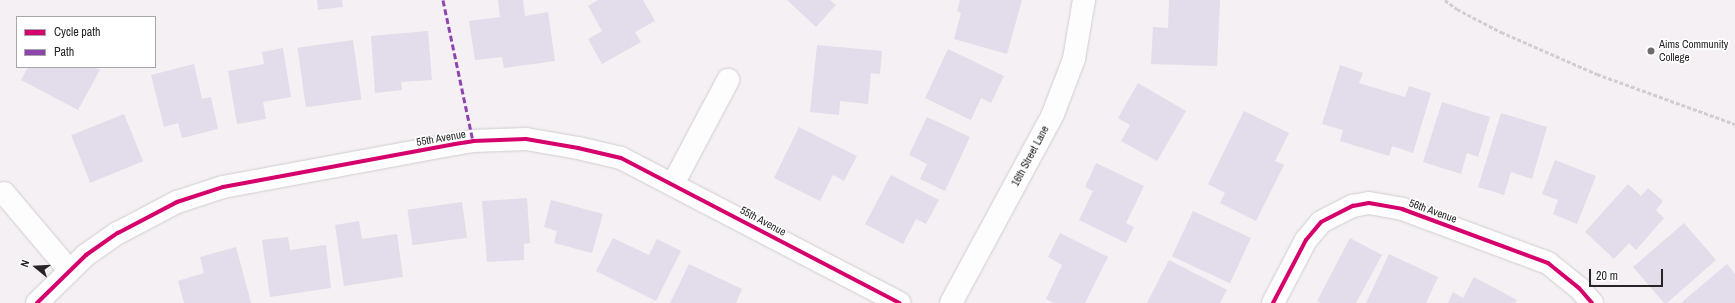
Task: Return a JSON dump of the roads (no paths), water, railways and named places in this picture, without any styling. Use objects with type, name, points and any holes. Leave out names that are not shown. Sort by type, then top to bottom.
[{"type":"street","name":"16th Street Lane","points":[[951,303],[1053,114],[1074,59],[1084,0]]},
{"type":"street","points":[[673,184],[728,80]]},
{"type":"street","name":"55th Avenue","points":[[37,303],[69,270],[118,233],[177,202],[224,187],[473,141],[526,140],[578,148],[621,158],[900,303]]},
{"type":"street","points":[[4,193],[69,270]]},
{"type":"street","name":"56th Avenue","points":[[1273,303],[1306,240],[1321,222],[1353,206],[1369,203],[1402,209],[1548,263],[1579,288],[1592,303]]},
{"type":"place","name":"Aims Community College","points":[[1651,51]]}]
